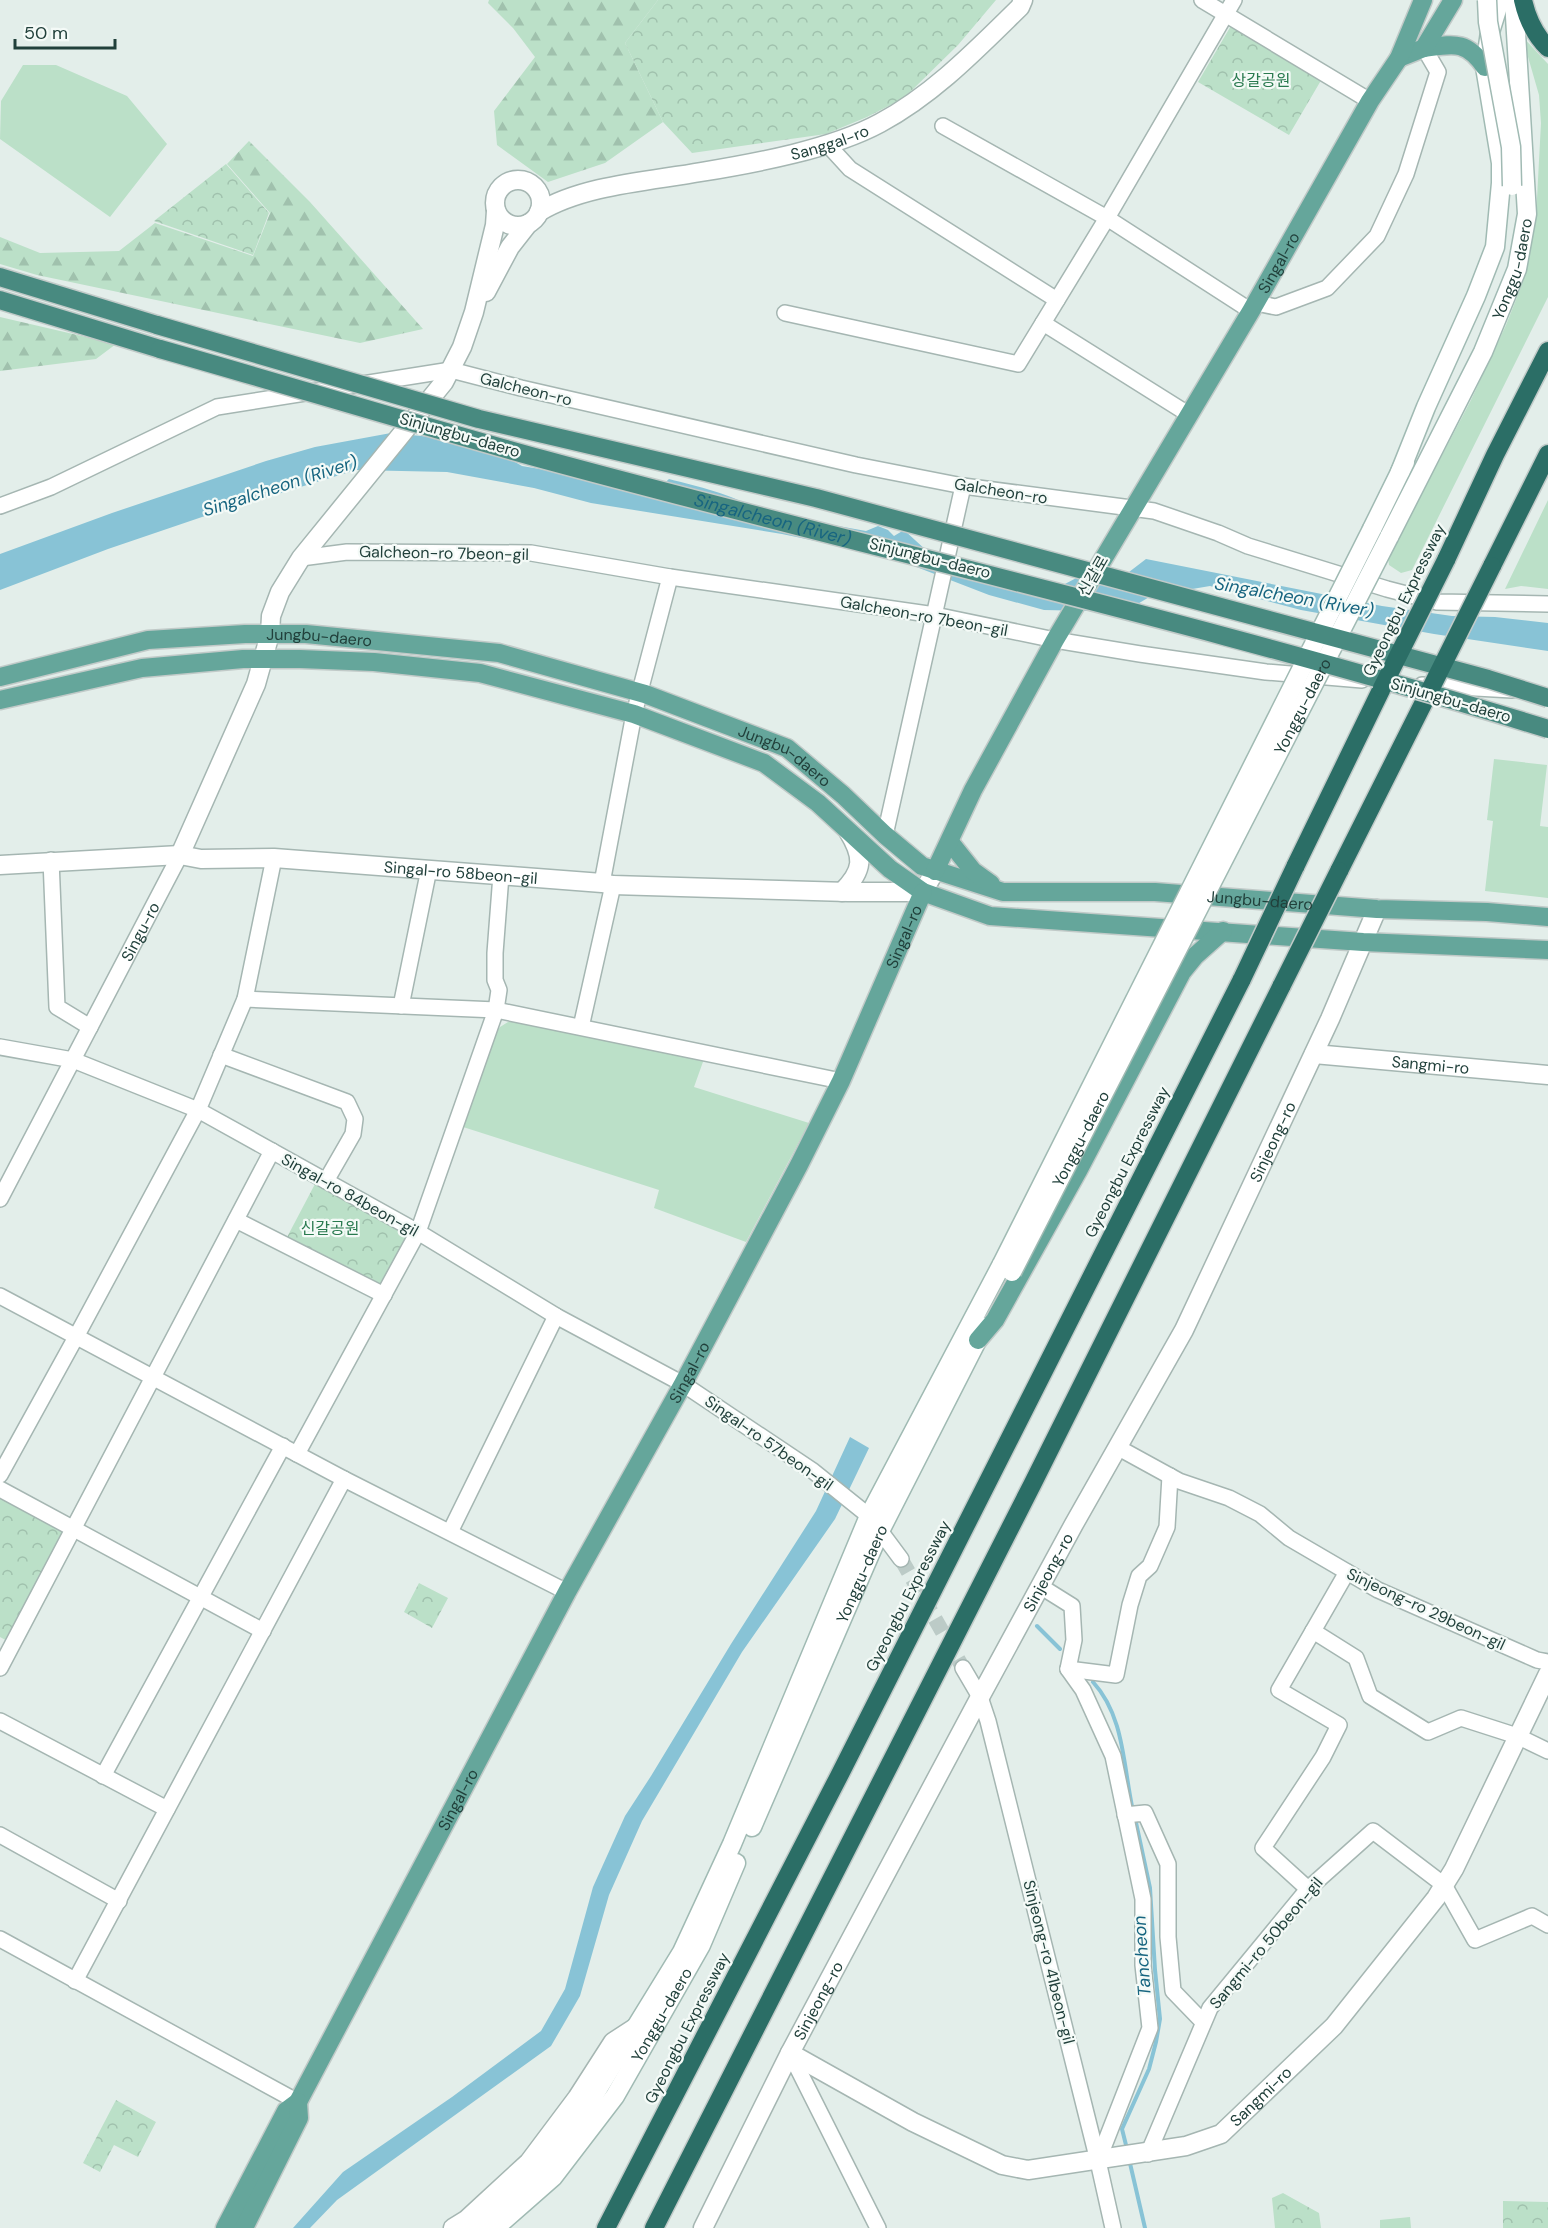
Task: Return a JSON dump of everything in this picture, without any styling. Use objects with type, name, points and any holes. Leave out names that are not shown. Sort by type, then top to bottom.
[{"type":"highway","points":[[1523,0],[1529,20],[1539,39],[1548,48]]},
{"type":"highway","name":"Sinjungbu-daero","points":[[0,277],[479,420],[816,498],[1488,679],[1548,698]]},
{"type":"highway","name":"Sinjungbu-daero","points":[[0,300],[160,349],[542,459],[1037,586],[1270,649],[1548,729]]},
{"type":"highway","name":"Gyeongbu Expressway","points":[[606,2228],[837,1780],[1242,979],[1495,455],[1548,351]]},
{"type":"highway","points":[[654,2228],[1032,1485],[1548,454]]},
{"type":"main road","name":"Singal-ro","points":[[1128,514],[1253,307],[1370,101],[1399,58],[1423,0]]},
{"type":"main road","points":[[1424,48],[1453,0]]},
{"type":"main road","points":[[1399,58],[1424,48],[1449,44],[1465,46],[1475,53],[1485,67]]},
{"type":"main road","name":"신갈로","points":[[1058,635],[1128,514]]},
{"type":"main road","name":"Jungbu-daero","points":[[0,677],[148,640],[270,634],[306,634],[500,653],[640,692],[787,748],[922,866],[1003,892],[1155,892],[1377,909],[1488,912],[1548,917]]},
{"type":"main road","name":"Singal-ro","points":[[935,871],[974,790],[1058,635]]},
{"type":"main road","name":"Jungbu-daero","points":[[0,700],[142,668],[264,658],[374,662],[480,673],[634,714],[764,764],[818,803],[890,869],[923,892],[990,916],[1363,942],[1548,950]]},
{"type":"main road","points":[[950,842],[973,871],[1003,892]]},
{"type":"main road","name":"Singal-ro","points":[[225,2228],[286,2111],[298,2102],[567,1592],[683,1384],[799,1165],[842,1081],[923,892]]},
{"type":"main road","points":[[978,1340],[995,1320],[1079,1169],[1182,972],[1195,956],[1223,931]]},
{"type":"main road","name":"Singal-ro","points":[[244,2228],[299,2118],[298,2102]]},
{"type":"street","name":"Sanggal-ro","points":[[534,218],[552,204],[590,191],[726,168],[828,145],[880,123],[946,77],[1020,7],[1023,0]]},
{"type":"street","points":[[1202,0],[1230,7],[1370,101]]},
{"type":"street","name":"Yonggu-daero","points":[[495,2228],[553,2177],[606,2109],[701,1945],[880,1531],[978,1340],[1007,1268],[1400,472],[1478,320],[1506,244],[1512,186],[1504,101],[1488,22],[1487,0]]},
{"type":"street","points":[[1400,472],[1425,407],[1476,296],[1495,247],[1501,164],[1485,67],[1490,32],[1500,0]]},
{"type":"street","name":"Yonggu-daero","points":[[476,2228],[539,2170],[588,2105],[682,1952],[727,1855],[869,1516],[1007,1268],[1389,537],[1483,352],[1517,269],[1527,214],[1514,0]]},
{"type":"street","points":[[785,313],[1018,364],[1107,218],[1230,7]]},
{"type":"street","points":[[943,126],[1107,218],[1253,307],[1276,307],[1327,288],[1377,236],[1406,174],[1438,72],[1424,48]]},
{"type":"street","points":[[828,145],[850,169],[1057,300]]},
{"type":"street","points":[[520,179],[526,181],[535,187],[541,202],[534,218],[510,247],[474,312],[495,225],[497,193],[506,183],[520,179]]},
{"type":"street","name":"Sanggal-ro","points":[[535,187],[590,191]]},
{"type":"street","points":[[496,210],[502,220],[509,224],[520,226],[534,218]]},
{"type":"street","name":"Singu-ro","points":[[0,1200],[180,855],[256,684],[270,634],[271,616],[280,592],[301,558],[447,376],[462,347],[474,312]]},
{"type":"street","points":[[1043,322],[1188,414]]},
{"type":"street","points":[[0,506],[51,487],[217,406],[447,376]]},
{"type":"street","name":"Galcheon-ro","points":[[447,376],[521,388],[856,465],[961,493],[1128,514],[1176,517],[1248,546],[1388,590],[1437,602],[1548,604]]},
{"type":"street","points":[[885,835],[961,493]]},
{"type":"street","name":"Galcheon-ro 7beon-gil","points":[[301,558],[347,552],[531,553],[670,577],[935,615],[1266,672],[1486,690],[1548,690]]},
{"type":"street","points":[[581,1027],[608,884],[634,714],[670,577]]},
{"type":"street","points":[[842,892],[857,874],[860,863],[855,843],[847,829]]},
{"type":"street","name":"Singal-ro 58beon-gil","points":[[0,865],[51,860],[180,855],[201,859],[274,858],[608,884],[842,892],[923,892]]},
{"type":"street","points":[[0,1475],[198,1110],[245,999],[274,858]]},
{"type":"street","points":[[51,860],[57,1007],[90,1028]]},
{"type":"street","points":[[401,1006],[429,870]]},
{"type":"street","name":"Singal-ro","points":[[923,892],[935,871]]},
{"type":"street","points":[[297,1454],[418,1232],[496,1010],[499,990],[495,980],[495,952],[501,875]]},
{"type":"street","name":"Sinjeong-ro","points":[[703,2228],[790,2053],[980,1697],[1184,1330],[1314,1054],[1377,909]]},
{"type":"street","points":[[245,999],[496,1010],[842,1081]]},
{"type":"street","name":"Singal-ro 84beon-gil","points":[[0,1047],[73,1060],[198,1110],[418,1232],[556,1316],[683,1384]]},
{"type":"street","name":"Sangmi-ro","points":[[1314,1054],[1548,1075]]},
{"type":"street","points":[[221,1055],[347,1102],[355,1119],[353,1134],[326,1181]]},
{"type":"street","points":[[0,1668],[272,1151]]},
{"type":"street","points":[[236,1220],[384,1295]]},
{"type":"street","points":[[0,1296],[344,1479],[567,1592]]},
{"type":"street","points":[[450,1532],[556,1316]]},
{"type":"street","name":"Singal-ro 57beon-gil","points":[[683,1384],[821,1477],[848,1498],[869,1516],[902,1559]]},
{"type":"street","points":[[104,1776],[283,1446]]},
{"type":"street","name":"Sinjeong-ro 29beon-gil","points":[[1117,1447],[1170,1476],[1229,1498],[1260,1514],[1289,1538],[1378,1590],[1537,1660],[1548,1662]]},
{"type":"street","points":[[1068,1668],[1116,1675],[1130,1605],[1139,1576],[1150,1566],[1167,1527],[1170,1476]]},
{"type":"street","points":[[75,1981],[344,1479]]},
{"type":"street","points":[[0,1489],[263,1631]]},
{"type":"street","points":[[1308,1888],[1263,1848],[1323,1756],[1339,1725],[1279,1690],[1347,1572]]},
{"type":"street","points":[[1040,1586],[1072,1606],[1074,1640],[1068,1668],[1083,1690],[1113,1756],[1143,1899],[1143,1965],[1150,2028],[1098,2161]]},
{"type":"street","points":[[1313,1631],[1356,1658],[1370,1696],[1428,1732],[1461,1718],[1517,1736],[1548,1751]]},
{"type":"street","points":[[963,1668],[980,1697]]},
{"type":"street","name":"Sangmi-ro","points":[[790,2053],[913,2122],[1002,2165],[1028,2170],[1148,2154],[1186,2146],[1221,2134],[1334,2026],[1436,1898],[1454,1869],[1548,1674]]},
{"type":"street","name":"Sinjeong-ro 41beon-gil","points":[[980,1697],[991,1732],[1113,2228]]},
{"type":"street","points":[[0,1721],[167,1809]]},
{"type":"street","points":[[1125,1815],[1145,1813],[1168,1864],[1168,1937],[1173,1990],[1203,2022]]},
{"type":"street","name":"Sangmi-ro 50beon-gil","points":[[1148,2154],[1210,2008],[1308,1888],[1373,1831],[1444,1885]]},
{"type":"street","points":[[0,1834],[119,1901]]},
{"type":"street","points":[[1444,1885],[1475,1940],[1532,1916],[1548,1925]]},
{"type":"street","points":[[2,1944],[298,2102]]},
{"type":"street","points":[[453,2228],[466,2220],[529,2162],[577,2098],[613,2042],[636,2027]]},
{"type":"street","points":[[790,2053],[878,2228]]},
{"type":"green space","points":[[489,0],[658,0],[625,43],[663,122],[605,163],[548,182],[497,145],[494,111],[535,57],[513,28],[488,3]]},
{"type":"green space","points":[[658,0],[996,0],[958,45],[904,98],[867,117],[826,134],[692,153],[663,122],[625,43]]},
{"type":"green space","name":"상갈공원","points":[[1232,24],[1323,77],[1289,135],[1198,82]]},
{"type":"green space","points":[[1522,36],[1548,64],[1548,297],[1412,570],[1401,573],[1389,565],[1388,558],[1470,402],[1506,325],[1523,282],[1536,217],[1541,123],[1539,95]]},
{"type":"green space","points":[[23,65],[56,65],[127,96],[167,144],[110,217],[0,139],[1,101]]},
{"type":"green space","points":[[249,141],[310,202],[423,329],[360,343],[37,275],[0,264],[0,237],[40,253],[119,251],[155,223],[253,256],[270,213],[227,164]]},
{"type":"green space","points":[[226,164],[269,213],[253,255],[154,221]]},
{"type":"green space","points":[[0,317],[116,344],[96,359],[0,371]]},
{"type":"green space","points":[[1548,500],[1548,589],[1521,586],[1505,589]]},
{"type":"green space","points":[[1494,759],[1547,765],[1540,826],[1548,827],[1548,898],[1485,891],[1493,821],[1487,820]]},
{"type":"green space","points":[[511,1020],[704,1059],[694,1087],[809,1123],[746,1242],[654,1208],[659,1190],[460,1126],[493,1037],[500,1027]]},
{"type":"green space","name":"신갈공원","points":[[315,1184],[412,1235],[382,1289],[285,1241]]},
{"type":"green space","points":[[0,1489],[75,1529],[13,1644],[0,1637]]},
{"type":"green space","points":[[419,1583],[448,1598],[432,1628],[404,1612]]},
{"type":"green space","points":[[116,2100],[156,2122],[138,2157],[114,2145],[100,2172],[83,2163]]},
{"type":"green space","points":[[1283,2193],[1319,2213],[1321,2228],[1275,2228],[1272,2198]]},
{"type":"green space","points":[[1503,2201],[1548,2202],[1548,2228],[1503,2228]]},
{"type":"green space","points":[[1410,2217],[1411,2228],[1380,2228],[1380,2220]]},
{"type":"water","name":"Singalcheon (River)","points":[[391,433],[442,439],[475,446],[522,466],[658,489],[669,479],[728,496],[760,512],[866,531],[878,526],[888,530],[894,536],[904,530],[927,551],[1063,585],[1082,575],[1116,582],[1146,559],[1382,606],[1452,616],[1495,617],[1548,623],[1548,651],[1434,634],[1301,610],[1210,586],[1151,596],[1119,615],[1089,611],[1044,610],[989,595],[888,556],[782,534],[591,503],[534,488],[447,472],[356,470],[202,517],[108,549],[0,590],[0,554],[266,461],[315,447]]},
{"type":"water","points":[[850,1437],[869,1448],[835,1519],[742,1652],[642,1821],[609,1895],[580,1996],[551,2046],[337,2200],[310,2228],[293,2228],[343,2172],[452,2097],[541,2031],[565,1989],[593,1887],[625,1816],[816,1511]]},
{"type":"waterway","name":"Tancheon","points":[[1037,1626],[1060,1649]]},
{"type":"waterway","name":"Tancheon","points":[[1093,1682],[1103,1696],[1117,1727],[1133,1811]]},
{"type":"waterway","name":"Tancheon","points":[[1127,2149],[1122,2129],[1149,2069],[1160,2019],[1150,1888],[1135,1818]]},
{"type":"waterway","name":"Tancheon","points":[[1129,2159],[1145,2228]]},
{"type":"tunnel","points":[[901,1559],[963,1668]]}]
